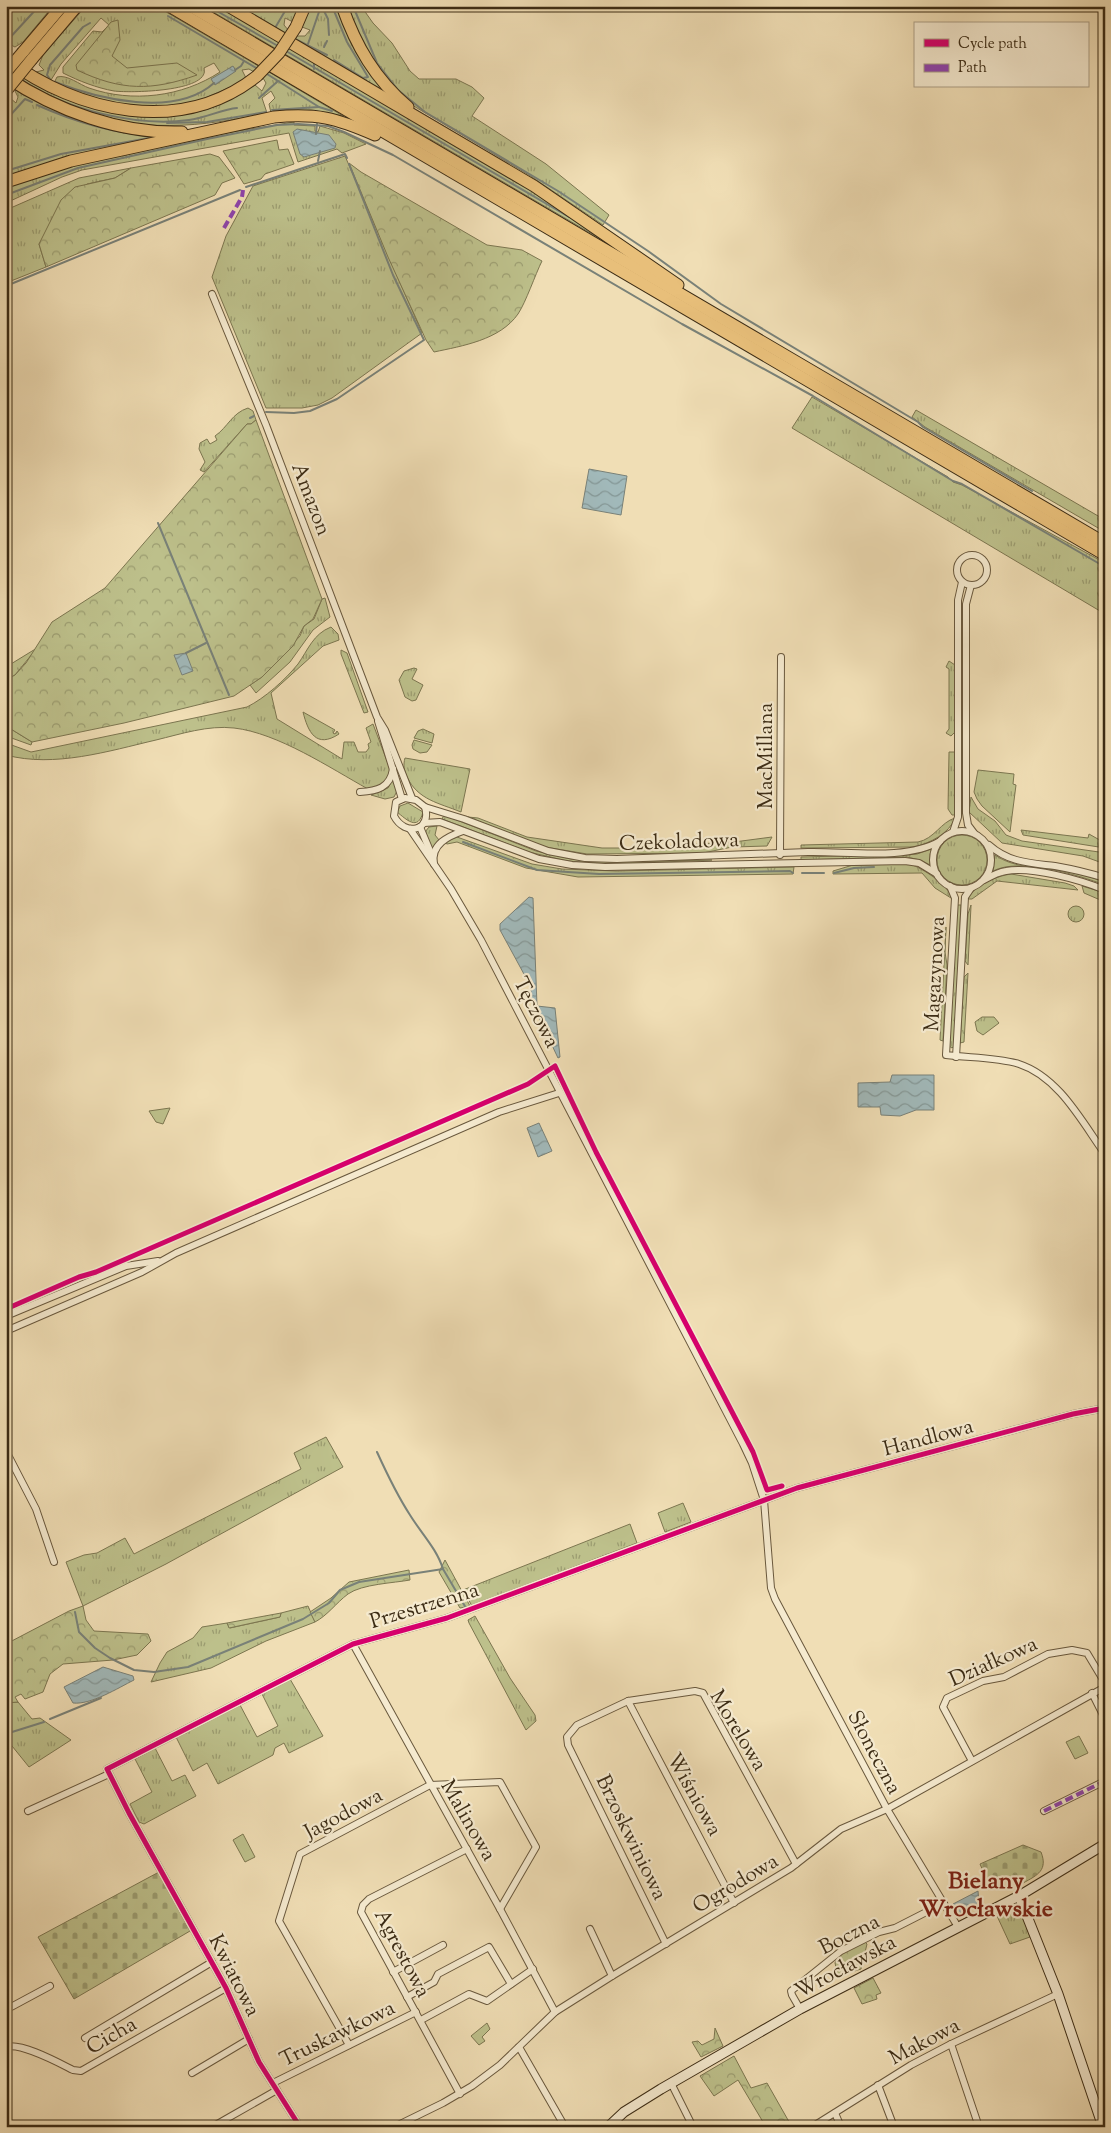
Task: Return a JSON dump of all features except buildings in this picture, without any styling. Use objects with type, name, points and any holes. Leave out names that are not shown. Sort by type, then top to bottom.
[{"type":"highway","points":[[6,91],[62,6]]},
{"type":"highway","points":[[6,72],[28,55],[76,6]]},
{"type":"highway","points":[[169,6],[1105,555]]},
{"type":"highway","points":[[190,6],[1105,543]]},
{"type":"highway","points":[[228,6],[558,201],[691,294],[710,311]]},
{"type":"highway","points":[[6,59],[35,79],[71,96],[106,107],[143,112],[179,110],[202,105],[227,95],[257,76],[279,53],[296,27],[305,6]]},
{"type":"highway","points":[[342,6],[361,51],[384,86],[410,109],[446,134]]},
{"type":"highway","points":[[6,77],[53,104],[109,123],[140,130],[166,132],[209,130]]},
{"type":"highway","points":[[6,182],[70,161],[274,117],[315,115],[351,124],[421,154]]},
{"type":"main road","name":"Wrocławska","points":[[608,2127],[630,2108],[800,2009],[1019,1896],[1105,1844]]},
{"type":"main road","points":[[1019,1896],[1058,1994],[1104,2126]]},
{"type":"street","name":"Amazon","points":[[212,294],[266,425],[377,717],[385,730],[412,798]]},
{"type":"street","points":[[953,832],[958,817],[958,600],[962,582],[957,571],[959,562],[966,556],[978,556],[986,564],[987,573],[980,583],[971,585],[962,582]]},
{"type":"street","points":[[971,585],[966,604],[966,817],[968,825],[974,833],[999,854],[1012,860],[1065,868],[1105,878]]},
{"type":"street","points":[[958,656],[966,656]]},
{"type":"street","name":"MacMillana","points":[[780,854],[781,657]]},
{"type":"street","name":"Amazon","points":[[377,717],[379,729],[402,799]]},
{"type":"street","points":[[958,739],[966,739]]},
{"type":"street","points":[[360,792],[380,790],[386,786],[392,776],[393,768]]},
{"type":"street","points":[[412,798],[425,807],[426,819],[422,825],[410,829],[400,825],[394,816],[396,802],[412,798]]},
{"type":"street","name":"Czekoladowa","points":[[425,807],[464,819],[548,851],[584,858],[918,851],[940,841]]},
{"type":"street","name":"Czekoladowa","points":[[422,825],[436,821],[539,859],[572,866],[614,867],[905,861],[919,863],[937,874]]},
{"type":"street","points":[[422,825],[434,861]]},
{"type":"street","name":"Tęczowa","points":[[410,829],[434,861],[481,940],[743,1444],[752,1463],[764,1500]]},
{"type":"street","points":[[434,861],[442,841],[464,830]]},
{"type":"street","points":[[974,833],[953,832],[940,841],[933,857],[937,874],[950,886],[960,889],[971,888],[1000,872],[1016,870],[1068,878],[1105,890]]},
{"type":"street","points":[[981,882],[987,875],[991,862],[991,853],[985,841]]},
{"type":"street","name":"Magazynowa","points":[[950,886],[954,892],[954,900],[946,1055],[1001,1060],[1020,1064],[1039,1074],[1052,1084],[1068,1102],[1105,1154]]},
{"type":"street","name":"Magazynowa","points":[[956,1057],[965,897],[971,888]]},
{"type":"street","points":[[6,1331],[142,1272],[159,1261],[493,1115],[559,1092]]},
{"type":"street","points":[[6,1316],[126,1266],[159,1261]]},
{"type":"street","name":"Handlowa","points":[[764,1500],[806,1486],[1073,1414],[1104,1410]]},
{"type":"street","points":[[6,1451],[36,1509],[54,1562]]},
{"type":"street","name":"Słoneczna","points":[[764,1500],[771,1588],[785,1620],[887,1809],[958,1927]]},
{"type":"street","name":"Przestrzenna","points":[[28,1811],[108,1772],[353,1644],[447,1618],[764,1500]]},
{"type":"street","name":"Malinowa","points":[[353,1644],[555,2012]]},
{"type":"street","name":"Działkowa","points":[[972,1761],[944,1707],[947,1698],[982,1681],[1004,1677],[1048,1654],[1065,1650],[1087,1653],[1105,1685]]},
{"type":"street","name":"Ogrodowa","points":[[394,2127],[460,2094],[519,2047],[555,2012],[796,1864],[841,1829],[887,1809],[1105,1685]]},
{"type":"street","name":"Morelowa","points":[[568,1745],[568,1737],[573,1729],[628,1701],[695,1691],[702,1693],[796,1864]]},
{"type":"street","points":[[1092,1693],[1105,1719]]},
{"type":"street","name":"Wiśniowa","points":[[628,1701],[734,1903]]},
{"type":"street","name":"Brzoskwiniowa","points":[[568,1745],[666,1944]]},
{"type":"street","name":"Kwiatowa","points":[[108,1772],[226,1988],[249,2039],[300,2127]]},
{"type":"street","points":[[1044,1811],[1105,1781]]},
{"type":"street","points":[[430,1785],[500,1782],[536,1847],[500,1909]]},
{"type":"street","name":"Jagodowa","points":[[349,2045],[279,1921],[300,1854],[430,1785]]},
{"type":"street","name":"Agrestowa","points":[[460,2094],[361,1912],[363,1905],[369,1899],[467,1849]]},
{"type":"street","name":"Boczna","points":[[800,2009],[791,1991],[831,1958],[879,1932],[895,1928],[944,1903]]},
{"type":"street","points":[[590,1929],[612,1976]]},
{"type":"street","points":[[393,1972],[443,1945]]},
{"type":"street","points":[[407,1996],[434,1982],[438,1974],[488,1947],[511,1984]]},
{"type":"street","points":[[85,2038],[212,1962]]},
{"type":"street","points":[[421,2020],[470,1994],[487,2001],[533,1969]]},
{"type":"street","points":[[6,2006],[18,2005],[50,1986]]},
{"type":"street","name":"Cicha","points":[[6,2048],[11,2046],[22,2048],[73,2070],[81,2071],[226,1988]]},
{"type":"street","name":"Makowa","points":[[812,2127],[911,2065],[951,2044],[1058,1994]]},
{"type":"street","name":"Truskawkowa","points":[[273,2083],[416,2012]]},
{"type":"street","points":[[192,2073],[249,2039]]},
{"type":"street","points":[[951,2044],[979,2127]]},
{"type":"street","points":[[519,2047],[565,2127]]},
{"type":"street","points":[[671,2083],[693,2127]]},
{"type":"street","points":[[878,2085],[894,2127]]},
{"type":"street","points":[[212,2127],[277,2090]]},
{"type":"street","points":[[835,2113],[841,2127]]},
{"type":"green space","points":[[6,6],[53,6],[23,42],[15,47],[9,44],[7,50],[10,56],[6,53]]},
{"type":"green space","points":[[86,6],[156,6],[260,67],[254,72],[249,69],[242,70],[246,78],[240,83],[191,104],[140,107],[95,99],[54,83],[57,77],[61,76],[105,93],[139,96],[156,95],[190,87],[220,72],[214,63],[204,68],[203,76],[195,82],[167,89],[135,92],[101,88],[63,73],[63,67],[93,31],[102,32],[109,25],[101,18],[61,64],[51,80],[36,72],[44,70],[39,65],[43,55]]},
{"type":"green space","points":[[203,6],[220,6],[521,183],[616,248]]},
{"type":"green space","points":[[235,6],[301,6],[293,22],[285,18],[284,25],[289,31],[286,36]]},
{"type":"green space","points":[[310,6],[338,6],[387,94],[294,41],[297,36],[305,36],[310,30],[302,27]]},
{"type":"green space","points":[[347,6],[361,6],[373,23],[392,43],[410,71],[419,79],[456,79],[472,87],[484,98],[472,116],[546,164],[609,215],[603,225],[529,175],[412,105],[390,84],[365,47]]},
{"type":"green space","points":[[118,20],[120,40],[112,56],[127,68],[177,63],[197,75],[165,84],[137,86],[108,82],[77,70],[76,65],[111,22]]},
{"type":"green space","points":[[269,72],[343,116],[311,110],[271,113],[269,104],[275,98],[271,91],[262,98],[267,113],[219,122],[145,125],[121,122],[74,108],[22,82],[25,78],[68,99],[90,107],[114,113],[161,117],[208,109],[255,85],[262,91],[266,83],[263,78]]},
{"type":"green space","points":[[16,89],[65,114],[165,135],[6,178],[6,102],[10,98],[16,103],[18,97]]},
{"type":"green space","points":[[294,122],[294,125],[315,126],[315,131],[318,132],[320,126],[344,133],[366,144],[342,153],[337,149],[298,162],[289,133],[82,170],[62,177],[6,203],[6,186],[61,167],[219,134]]},
{"type":"green space","points":[[277,140],[279,150],[288,149],[294,164],[265,174],[261,179],[244,184],[223,151]]},
{"type":"green space","points":[[210,154],[219,157],[235,178],[222,183],[215,195],[46,267],[39,244],[61,200],[75,187],[115,178],[131,168]]},
{"type":"green space","points":[[345,156],[422,333],[332,398],[318,405],[302,408],[266,408],[212,277],[226,236],[253,186]]},
{"type":"green space","points":[[349,163],[361,172],[487,245],[522,250],[542,261],[521,309],[510,323],[480,341],[434,352],[426,340],[388,257]]},
{"type":"green space","points":[[131,168],[115,178],[87,184],[39,244],[46,267],[6,283],[6,210],[79,178]]},
{"type":"green space","points":[[812,397],[948,477],[953,482],[962,485],[1105,563],[1105,614],[792,428]]},
{"type":"green space","points":[[248,408],[253,411],[256,420],[251,424],[247,424],[204,472],[200,470],[205,462],[199,449],[200,443],[207,439],[210,444],[217,440],[215,436],[238,413]]},
{"type":"green space","points":[[916,410],[1105,520],[1105,532],[925,427],[912,417]]},
{"type":"green space","points":[[256,420],[322,599],[313,619],[304,626],[293,646],[262,677],[234,696],[124,723],[32,742],[6,726],[6,680],[15,675],[26,663],[52,622],[105,588],[247,424],[251,424]]},
{"type":"green space","points":[[325,598],[330,617],[313,630],[290,662],[256,693],[250,685],[262,677],[300,636],[304,626],[314,619],[322,599]]},
{"type":"green space","points":[[331,627],[338,634],[339,640],[323,646],[271,693],[277,719],[342,759],[344,742],[354,742],[358,752],[366,752],[369,748],[368,744],[371,742],[366,728],[373,724],[390,769],[389,777],[379,787],[368,789],[303,752],[268,737],[251,731],[224,727],[195,731],[101,753],[62,759],[24,759],[6,755],[6,743],[31,752],[247,707],[268,694],[281,682],[298,664],[315,638]]},
{"type":"green space","points":[[37,648],[15,675],[6,680],[6,667]]},
{"type":"green space","points":[[341,650],[347,653],[368,712],[364,713]]},
{"type":"green space","points":[[949,661],[955,665],[955,732],[951,736],[946,733],[949,729],[949,669],[946,667]]},
{"type":"green space","points":[[417,669],[412,679],[423,685],[416,700],[412,701],[405,697],[399,680],[404,671]]},
{"type":"green space","points":[[303,712],[335,730],[333,733],[335,734],[337,731],[339,734],[324,740],[314,736]]},
{"type":"green space","points":[[6,726],[32,742],[31,745],[6,736]]},
{"type":"green space","points":[[423,729],[434,734],[432,743],[414,738],[418,731]]},
{"type":"green space","points":[[414,740],[432,745],[427,752],[420,753],[413,749]]},
{"type":"green space","points":[[949,752],[955,752],[955,815],[952,815],[948,809]]},
{"type":"green space","points":[[405,758],[470,769],[461,812],[430,800],[417,791],[406,774]]},
{"type":"green space","points":[[978,770],[1014,774],[1013,784],[1016,785],[1010,832],[977,799],[974,792]]},
{"type":"green space","points":[[393,779],[397,791],[394,797],[385,799],[371,795],[388,788]]},
{"type":"green space","points":[[971,797],[978,809],[995,821],[1006,835],[1022,841],[1099,852],[1105,854],[1105,864],[1083,856],[1002,843],[969,812]]},
{"type":"green space","points":[[408,803],[423,812],[421,818],[415,823],[397,812],[400,806]]},
{"type":"green space","points":[[444,815],[536,851],[571,859],[610,862],[712,860],[612,864],[567,861],[529,852],[442,819]]},
{"type":"green space","points":[[468,817],[478,818],[527,837],[602,848],[649,848],[725,842],[732,842],[732,847],[703,853],[587,854],[545,847]]},
{"type":"green space","points":[[955,818],[944,833],[914,847],[801,848],[801,845],[918,842],[929,838],[946,823]]},
{"type":"green space","points":[[437,826],[435,835],[439,840],[433,851],[425,832],[429,827]]},
{"type":"green space","points":[[1021,830],[1088,838],[1089,834],[1105,843],[1105,848],[1023,835]]},
{"type":"green space","points":[[962,835],[972,837],[980,842],[985,850],[987,860],[985,870],[980,878],[972,883],[962,885],[952,883],[944,878],[939,870],[937,860],[939,850],[944,842],[952,837]]},
{"type":"green space","points":[[457,837],[532,864],[562,869],[616,871],[794,867],[793,874],[578,877],[526,868],[457,842],[447,844],[444,842]]},
{"type":"green space","points":[[772,837],[767,846],[734,847],[734,842]]},
{"type":"green space","points":[[931,849],[930,865],[907,857],[801,860],[801,857],[917,854]]},
{"type":"green space","points":[[995,855],[1011,863],[1026,866],[1004,867],[993,871]]},
{"type":"green space","points":[[910,864],[928,873],[945,888],[951,898],[935,888],[922,873],[833,874],[833,871],[853,865]]},
{"type":"green space","points":[[1050,869],[1074,873],[1089,877],[1105,882],[1105,885],[1065,872]]},
{"type":"green space","points":[[1011,874],[1065,883],[1074,886],[1078,890],[997,881],[972,899],[968,899],[975,889],[981,885]]},
{"type":"green space","points":[[1082,886],[1105,893],[1105,902],[1084,893]]},
{"type":"green space","points":[[957,905],[961,905],[954,1046],[952,1048],[949,1046]]},
{"type":"green space","points":[[971,905],[968,965],[965,961],[968,914]]},
{"type":"green space","points":[[1076,906],[1084,914],[1076,922],[1068,914]]},
{"type":"green space","points":[[946,927],[945,952],[947,965],[943,1041],[940,1040]]},
{"type":"green space","points":[[968,973],[964,1042],[960,1043],[964,977]]},
{"type":"green space","points":[[982,1017],[994,1017],[999,1023],[983,1035],[977,1031],[975,1022]]},
{"type":"green space","points":[[170,1108],[163,1124],[156,1122],[149,1111]]},
{"type":"green space","points":[[326,1437],[343,1467],[166,1564],[83,1606],[66,1562],[84,1555],[97,1553],[125,1538],[134,1554],[301,1469],[294,1453]]},
{"type":"green space","points":[[683,1503],[691,1522],[665,1532],[658,1513]]},
{"type":"green space","points":[[630,1524],[637,1543],[472,1606],[463,1590]]},
{"type":"green space","points":[[445,1560],[470,1606],[460,1608],[439,1572]]},
{"type":"green space","points":[[409,1570],[410,1580],[370,1586],[354,1591],[315,1622],[310,1612],[331,1598],[349,1582]]},
{"type":"green space","points":[[83,1606],[86,1620],[94,1631],[148,1634],[151,1641],[137,1655],[113,1660],[63,1664],[50,1674],[43,1692],[25,1699],[21,1694],[15,1697],[18,1702],[6,1703],[6,1644],[69,1611]]},
{"type":"green space","points":[[308,1606],[315,1622],[266,1641],[211,1668],[151,1682],[167,1652],[193,1638],[202,1627],[227,1623],[230,1628],[280,1617],[281,1613]]},
{"type":"green space","points":[[281,1613],[280,1617],[229,1628],[227,1623]]},
{"type":"green space","points":[[475,1616],[510,1678],[535,1715],[536,1721],[526,1730],[469,1623],[468,1620]]},
{"type":"green space","points":[[290,1679],[323,1736],[289,1753],[284,1743],[275,1748],[273,1755],[218,1784],[207,1763],[193,1771],[176,1737],[240,1705],[257,1737],[278,1726],[262,1694]]},
{"type":"green space","points":[[18,1702],[32,1719],[40,1718],[71,1740],[29,1767],[8,1741],[6,1703]]},
{"type":"green space","points":[[1079,1736],[1088,1753],[1075,1759],[1066,1742]]},
{"type":"green space","points":[[155,1748],[172,1781],[185,1775],[196,1796],[144,1824],[139,1822],[130,1804],[152,1792],[135,1759]]},
{"type":"green space","points":[[243,1834],[255,1857],[245,1862],[233,1840]]},
{"type":"green space","points":[[1023,1845],[1041,1852],[1043,1863],[1040,1871],[1023,1883],[1018,1881],[1015,1875],[990,1887],[980,1864]]},
{"type":"green space","points":[[159,1872],[190,1931],[74,1999],[38,1937]]},
{"type":"green space","points":[[1017,1907],[1021,1911],[1030,1937],[1010,1944],[997,1916]]},
{"type":"green space","points":[[861,1938],[867,1944],[861,1969],[838,1976],[835,1963],[840,1948]]},
{"type":"green space","points":[[873,1978],[881,1993],[876,1995],[877,1999],[862,2004],[854,1988]]},
{"type":"green space","points":[[487,2023],[490,2029],[482,2037],[485,2041],[479,2045],[471,2036]]},
{"type":"green space","points":[[715,2028],[723,2046],[701,2057],[692,2042],[698,2041],[702,2045],[714,2039]]},
{"type":"green space","points":[[734,2056],[751,2088],[767,2083],[792,2127],[766,2127],[738,2080],[714,2096],[700,2076]]},
{"type":"water","points":[[233,66],[236,71],[215,85],[211,79]]},
{"type":"water","points":[[297,129],[329,135],[336,144],[335,148],[304,157],[300,154],[293,132]]},
{"type":"water","points":[[589,469],[627,476],[621,515],[582,508]]},
{"type":"water","points":[[186,653],[193,671],[182,675],[174,655]]},
{"type":"water","points":[[529,897],[533,898],[537,1006],[555,1008],[560,1057],[558,1058],[531,1001],[531,987],[500,930],[500,924]]},
{"type":"water","points":[[892,1075],[934,1075],[934,1110],[916,1110],[900,1116],[881,1115],[880,1107],[858,1107],[858,1083],[890,1082]]},
{"type":"water","points":[[539,1123],[552,1151],[538,1157],[527,1128]]},
{"type":"water","points":[[103,1667],[133,1676],[134,1680],[96,1699],[73,1703],[64,1687]]},
{"type":"water","points":[[978,1891],[979,1903],[958,1914],[953,1904]]},
{"type":"waterway","points":[[6,42],[39,6]]},
{"type":"waterway","points":[[208,6],[278,46]]},
{"type":"waterway","points":[[275,28],[288,6]]},
{"type":"waterway","points":[[308,44],[321,6]]},
{"type":"waterway","points":[[332,6],[347,42],[368,77],[363,78],[334,60]]},
{"type":"waterway","points":[[353,6],[377,63],[398,90],[425,112],[558,191],[648,251],[721,304],[1032,491]]},
{"type":"waterway","points":[[322,7],[328,19],[329,35]]},
{"type":"waterway","points":[[168,16],[258,69]]},
{"type":"waterway","points":[[50,79],[47,75],[50,65],[83,27],[90,23]]},
{"type":"waterway","points":[[293,38],[327,55]]},
{"type":"waterway","points":[[324,47],[327,41]]},
{"type":"waterway","points":[[286,51],[569,217]]},
{"type":"waterway","points":[[235,70],[244,61]]},
{"type":"waterway","points":[[314,63],[314,69]]},
{"type":"waterway","points":[[267,74],[319,107],[332,111]]},
{"type":"waterway","points":[[22,80],[40,91],[80,108],[102,114],[147,121],[169,122],[189,120],[237,108]]},
{"type":"waterway","points":[[259,98],[278,81]]},
{"type":"waterway","points":[[55,82],[114,99],[158,103],[179,100],[198,94],[214,83]]},
{"type":"waterway","points":[[6,120],[25,99],[32,102]]},
{"type":"waterway","points":[[37,105],[65,117],[94,126],[138,135],[153,136]]},
{"type":"waterway","points":[[272,110],[319,107]]},
{"type":"waterway","points":[[167,123],[207,122],[266,112]]},
{"type":"waterway","points":[[316,134],[317,124]]},
{"type":"waterway","points":[[6,195],[78,168],[207,139],[277,125],[328,126],[393,155],[682,324],[813,396],[953,481],[962,484],[1105,567]]},
{"type":"waterway","points":[[6,171],[61,154],[149,138]]},
{"type":"waterway","points":[[318,161],[320,151]]},
{"type":"waterway","points":[[246,187],[345,154],[347,158]]},
{"type":"waterway","points":[[266,412],[294,413],[310,411],[337,399],[424,340],[393,275],[349,164]]},
{"type":"waterway","points":[[6,286],[240,190]]},
{"type":"waterway","points":[[250,418],[254,416]]},
{"type":"waterway","points":[[158,523],[229,695]]},
{"type":"waterway","points":[[186,653],[206,643]]},
{"type":"waterway","points":[[463,842],[537,870],[599,874],[790,871],[793,873]]},
{"type":"waterway","points":[[834,873],[854,868],[874,867]]},
{"type":"waterway","points":[[802,873],[824,873]]},
{"type":"waterway","points":[[377,1452],[401,1500],[433,1548],[443,1569]]},
{"type":"waterway","points":[[75,1612],[79,1632],[95,1648],[134,1670],[154,1672],[188,1667],[303,1619],[329,1603],[340,1590],[359,1582],[443,1569],[466,1608]]},
{"type":"waterway","points":[[50,1719],[101,1698]]},
{"type":"waterway","points":[[12,1732],[44,1722]]},
{"type":"marked path","points":[[224,228],[242,197],[243,190]]},
{"type":"marked path","points":[[1044,1811],[1105,1781]]},
{"type":"cycle path","points":[[6,1309],[79,1277],[96,1272],[528,1084],[555,1066],[596,1152],[753,1452],[767,1490],[782,1486]]},
{"type":"cycle path","points":[[300,2127],[259,2062],[226,1988],[129,1813],[107,1769],[353,1644],[447,1618],[797,1488],[1073,1414],[1105,1408]]},
{"type":"district","name":"Bielany Wrocławskie","points":[[986,1894]]}]
